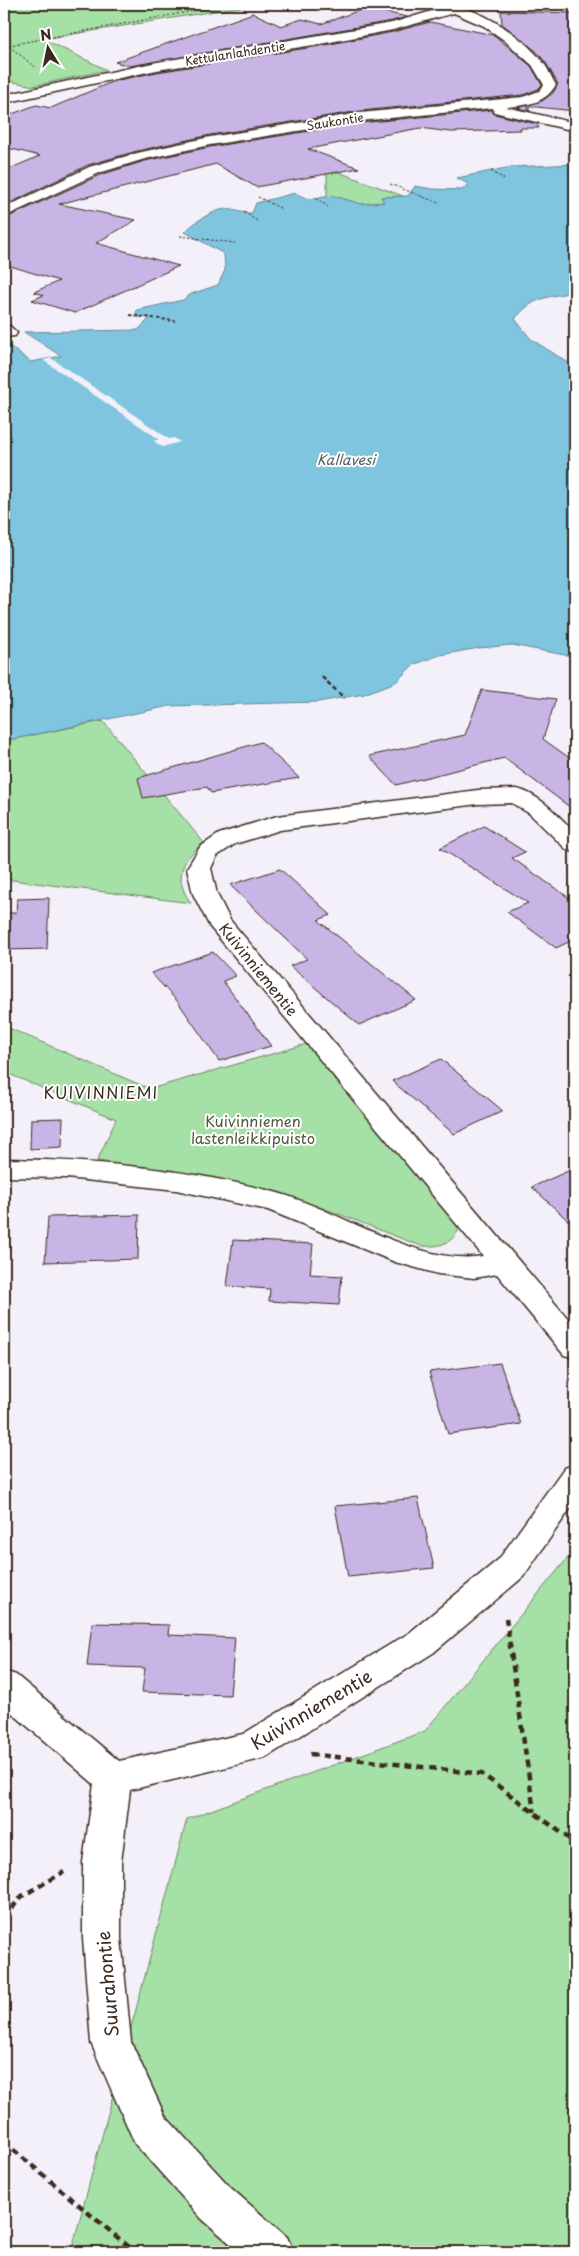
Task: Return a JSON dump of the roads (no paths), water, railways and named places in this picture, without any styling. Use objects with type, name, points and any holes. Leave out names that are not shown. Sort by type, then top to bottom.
[{"type":"street","name":"Kettulanlahdentie","points":[[6,97],[157,66],[320,40],[393,26],[459,7]]},
{"type":"street","name":"Saukontie","points":[[4,214],[94,170],[142,156],[210,141],[360,117],[525,101],[544,94],[550,85],[537,63],[483,20],[459,7]]},
{"type":"street","points":[[485,105],[575,127]]},
{"type":"street","name":"Kuivinniementie","points":[[575,845],[538,809],[517,796],[478,797],[277,823],[227,839],[208,852],[199,868],[206,894],[219,922],[575,1347]]},
{"type":"street","points":[[4,1168],[67,1170],[176,1181],[274,1202],[405,1255],[438,1264],[474,1268],[503,1263]]},
{"type":"street","name":"Kuivinniementie","points":[[113,1778],[252,1747],[421,1643],[511,1568],[575,1477]]},
{"type":"street","points":[[4,1685],[113,1778]]},
{"type":"street","name":"Suurahontie","points":[[113,1778],[102,1862],[102,1938],[111,2043],[150,2130],[217,2204],[272,2252]]},
{"type":"water","name":"Kallavesi","points":[[575,164],[575,292],[541,299],[528,306],[515,319],[531,339],[575,367],[575,657],[512,645],[479,648],[440,655],[413,665],[396,682],[364,694],[318,702],[170,706],[4,741],[4,342],[31,362],[61,356],[24,332],[138,330],[150,318],[135,317],[137,310],[183,300],[191,294],[218,285],[225,270],[224,254],[185,232],[203,218],[219,210],[227,209],[252,213],[256,203],[295,193],[308,199],[334,196],[361,204],[384,202],[381,197],[408,196],[415,186],[462,190],[468,184],[457,178],[511,167]]},
{"type":"district","name":"KUIVINNIEMI","points":[[101,1092]]},
{"type":"park label","name":"Kuivinniemen lastenleikkipuisto","points":[[253,1128]]}]
